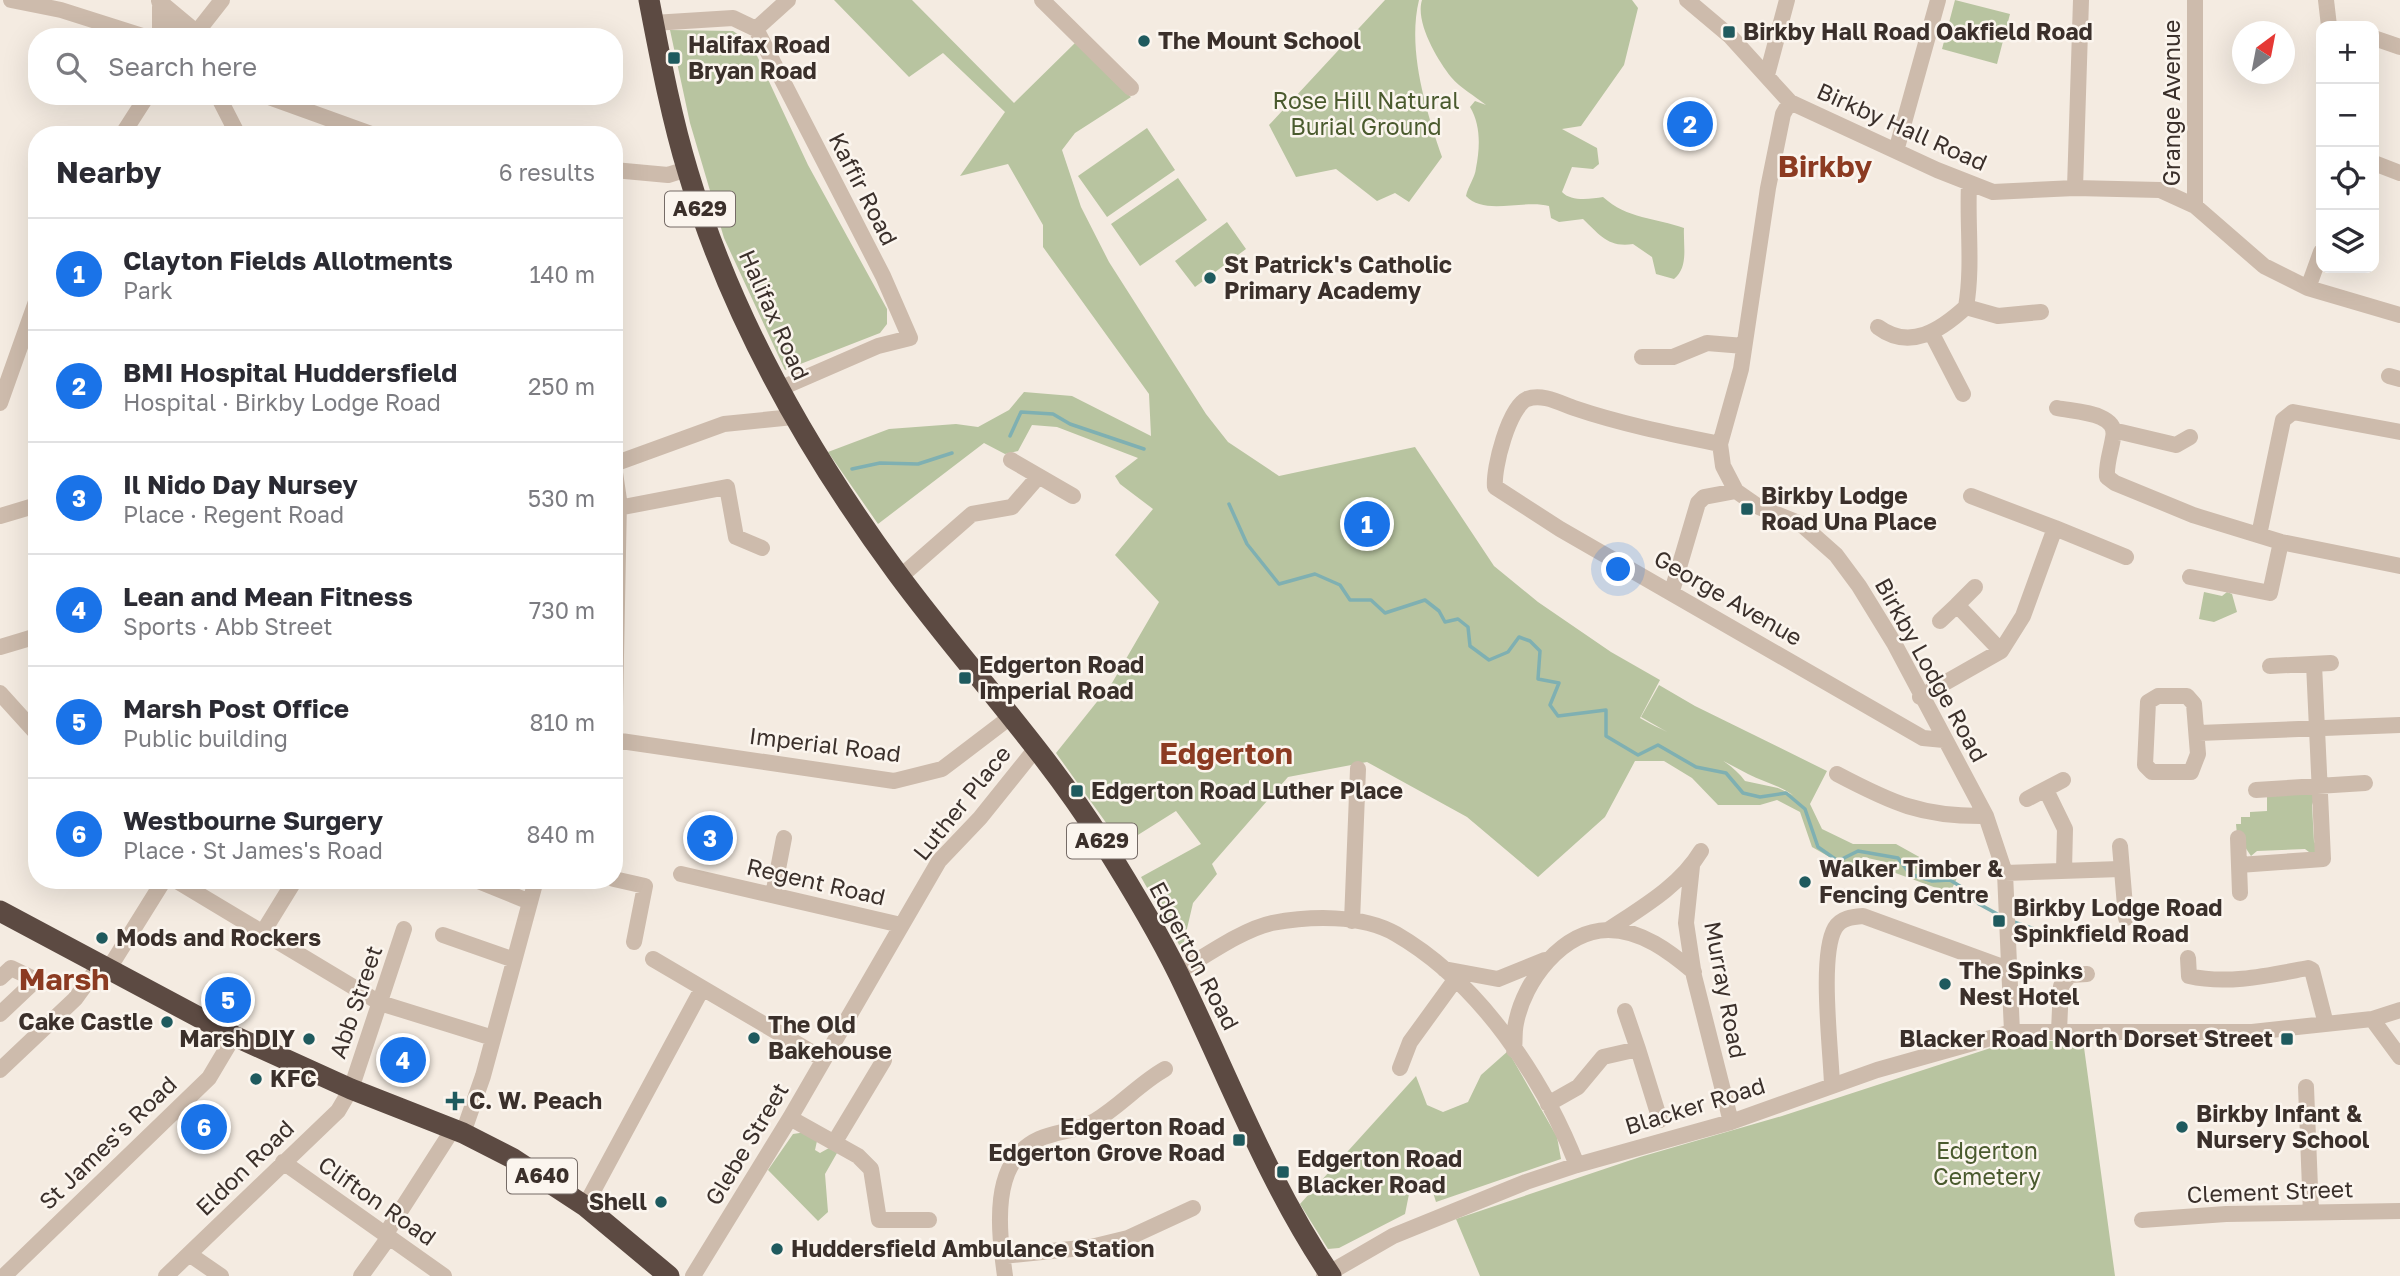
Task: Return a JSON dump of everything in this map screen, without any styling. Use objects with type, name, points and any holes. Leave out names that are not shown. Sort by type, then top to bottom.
[{"type":"highway","name":"Halifax Road","points":[[649,0],[687,169],[729,281],[793,417],[856,514]]},
{"type":"highway","name":"Edgerton Road","points":[[856,514],[900,577],[1013,715],[1102,841],[1178,972],[1265,1157],[1305,1237],[1328,1275]]},
{"type":"highway","name":"A640","points":[[2,917],[234,1036],[351,1089],[458,1131],[512,1158],[585,1206],[669,1276]]},
{"type":"street","points":[[11,0],[61,10],[118,28]]},
{"type":"street","points":[[199,28],[222,0]]},
{"type":"street","points":[[653,23],[733,18],[756,29],[788,0]]},
{"type":"street","points":[[1042,0],[1131,88]]},
{"type":"street","name":"Birkby Hall Road","points":[[1687,0],[1731,37],[1790,102],[1969,184],[1993,192],[2075,188],[2160,190],[2195,206],[2264,266],[2308,288],[2400,315]]},
{"type":"street","points":[[1767,75],[1787,0]]},
{"type":"street","points":[[1896,151],[1938,0]]},
{"type":"street","points":[[2075,188],[2081,0]]},
{"type":"street","name":"Grange Avenue","points":[[2195,0],[2195,206]]},
{"type":"street","points":[[2326,0],[2331,21]]},
{"type":"street","points":[[159,1],[188,28]]},
{"type":"street","points":[[159,1],[160,28]]},
{"type":"street","points":[[159,1],[173,28]]},
{"type":"street","name":"Kaffir Road","points":[[756,29],[883,276],[910,338],[878,346],[779,389]]},
{"type":"street","points":[[2379,40],[2400,47]]},
{"type":"street","points":[[1672,591],[1698,503],[1704,497],[1736,491],[1723,466],[1720,444],[1741,369],[1768,188],[1783,114],[1790,102]]},
{"type":"street","points":[[128,126],[141,105]]},
{"type":"street","points":[[223,105],[233,126]]},
{"type":"street","points":[[291,105],[349,126]]},
{"type":"street","points":[[2379,165],[2400,173]]},
{"type":"street","points":[[623,171],[668,175],[687,169]]},
{"type":"street","points":[[1878,327],[1889,335],[1904,338],[1932,334],[1966,307],[1971,276],[1967,226],[1969,184]]},
{"type":"street","points":[[2308,288],[2316,266]]},
{"type":"street","points":[[1966,307],[1998,316],[2041,312]]},
{"type":"street","points":[[0,403],[28,324]]},
{"type":"street","points":[[1932,334],[1963,394]]},
{"type":"street","points":[[1642,357],[1673,357],[1707,343],[1744,346]]},
{"type":"street","name":"George Avenue","points":[[1720,444],[1601,417],[1543,397],[1529,398],[1518,405],[1500,450],[1494,473],[1495,487],[1560,528],[1923,738],[1944,740]]},
{"type":"street","points":[[2057,408],[2104,418],[2112,424],[2115,433],[2106,468],[2107,477],[2115,483],[2193,516],[2281,542],[2400,566]]},
{"type":"street","points":[[2259,535],[2283,420],[2293,412],[2400,432]]},
{"type":"street","points":[[623,462],[724,424],[793,417]]},
{"type":"street","points":[[2115,433],[2121,432],[2176,445],[2190,437]]},
{"type":"street","points":[[1012,460],[1073,496]]},
{"type":"street","points":[[900,577],[972,514],[1012,507],[1038,477]]},
{"type":"street","points":[[623,507],[727,487],[736,537],[762,548]]},
{"type":"street","name":"Birkby Lodge Road","points":[[1736,491],[1759,507],[1801,524],[1836,555],[1859,586],[1894,643],[1920,697],[1986,816],[2005,873],[2012,1032]]},
{"type":"street","points":[[1971,496],[2126,556]]},
{"type":"street","points":[[0,516],[28,508]]},
{"type":"street","points":[[1920,697],[2001,650],[2023,616],[2055,528]]},
{"type":"street","points":[[2190,577],[2270,593],[2281,542]]},
{"type":"street","points":[[1940,621],[1975,587]]},
{"type":"street","points":[[1957,605],[2001,650]]},
{"type":"street","points":[[0,647],[28,639]]},
{"type":"street","points":[[2270,666],[2332,663]]},
{"type":"street","points":[[2239,865],[2323,859],[2314,664]]},
{"type":"street","points":[[0,693],[28,724]]},
{"type":"street","points":[[2158,696],[2187,696],[2194,704],[2199,733],[2196,765],[2191,772],[2152,772],[2145,765],[2148,702],[2158,696]]},
{"type":"street","name":"Imperial Road","points":[[623,741],[894,781],[942,769],[1013,715]]},
{"type":"street","points":[[2199,733],[2400,725]]},
{"type":"street","name":"Luther Place","points":[[901,925],[939,861],[980,818],[1037,747]]},
{"type":"street","points":[[1352,921],[1358,769]]},
{"type":"street","points":[[1837,774],[1899,806],[1944,817],[1986,816]]},
{"type":"street","points":[[2027,799],[2063,780]]},
{"type":"street","points":[[2256,790],[2365,783]]},
{"type":"street","points":[[2046,790],[2065,830],[2064,870]]},
{"type":"street","points":[[774,895],[784,838]]},
{"type":"street","points":[[2238,838],[2240,892]]},
{"type":"street","points":[[2120,846],[2126,918]]},
{"type":"street","points":[[1514,1050],[1516,1022],[1536,975],[1574,939],[1608,930],[1659,895],[1692,866],[1701,851]]},
{"type":"street","name":"Murray Road","points":[[1692,866],[1686,923],[1694,972],[1731,1122]]},
{"type":"street","points":[[2005,873],[2120,869]]},
{"type":"street","name":"Regent Road","points":[[681,874],[901,925]]},
{"type":"street","points":[[623,881],[645,886],[634,942]]},
{"type":"street","points":[[3,1062],[75,999],[103,968],[157,889]]},
{"type":"street","points":[[189,889],[380,1003],[493,1038]]},
{"type":"street","points":[[263,932],[289,889]]},
{"type":"street","points":[[498,889],[530,902]]},
{"type":"street","points":[[361,1276],[458,1131],[493,1038],[534,889]]},
{"type":"street","points":[[1832,1085],[1828,972],[1830,950],[1836,926],[1849,917],[1863,916],[2011,970]]},
{"type":"street","points":[[1178,972],[1268,924],[1315,917],[1352,921],[1395,933],[1450,975],[1514,1050],[1548,1104],[1577,1165]]},
{"type":"street","name":"Glebe Street","points":[[693,1276],[790,1118],[901,925]]},
{"type":"street","name":"Abb Street","points":[[351,1089],[404,929]]},
{"type":"street","points":[[1608,930],[1639,937],[1665,948],[1694,972]]},
{"type":"street","points":[[443,935],[514,960]]},
{"type":"street","points":[[1450,975],[1497,979],[1554,956]]},
{"type":"street","points":[[2188,958],[2189,976],[2204,980],[2254,978],[2308,968],[2312,970],[2326,1024]]},
{"type":"street","points":[[653,959],[823,1059]]},
{"type":"street","points":[[0,978],[11,968],[36,980],[0,1014]]},
{"type":"street","points":[[2059,1031],[2062,986],[2070,975],[2087,974]]},
{"type":"street","points":[[1399,1068],[1410,1042],[1450,975]]},
{"type":"street","points":[[585,1206],[702,989]]},
{"type":"street","name":"Blacker Road","points":[[1328,1275],[1404,1232],[1466,1205],[1577,1165],[1731,1122],[1832,1085],[2012,1032],[2252,1032],[2372,1019],[2400,1010]]},
{"type":"street","points":[[1625,1011],[1660,1120]]},
{"type":"street","points":[[2372,1019],[2400,1058]]},
{"type":"street","name":"St James's Road","points":[[2,1275],[209,1078],[234,1036]]},
{"type":"street","points":[[1548,1104],[1578,1087],[1603,1057],[1638,1049]]},
{"type":"street","points":[[834,1143],[884,1059]]},
{"type":"street","points":[[1005,1276],[999,1211],[1010,1168],[1023,1149],[1041,1138],[1077,1130],[1096,1120],[1165,1069]]},
{"type":"street","points":[[2306,1087],[2311,1213]]},
{"type":"street","name":"Eldon Road","points":[[166,1276],[338,1111],[351,1089]]},
{"type":"street","points":[[790,1118],[858,1156],[871,1169],[879,1220],[929,1220]]},
{"type":"street","name":"Clifton Road","points":[[283,1162],[444,1276]]},
{"type":"street","points":[[1002,1256],[1091,1247],[1128,1238],[1193,1208]]},
{"type":"street","name":"Clement Street","points":[[2142,1220],[2226,1214],[2400,1211]]},
{"type":"street","points":[[189,1254],[221,1276]]},
{"type":"green space","points":[[834,0],[912,0],[1014,103],[1075,43],[1131,97],[1075,133],[1062,150],[1081,207],[1109,262],[1206,414],[1228,442],[1279,476],[1415,447],[1494,566],[1538,602],[1611,652],[1660,680],[1640,718],[1667,732],[1641,717],[1659,685],[1695,706],[1827,771],[1810,804],[1822,829],[1853,844],[1896,844],[1957,878],[1950,893],[1890,871],[1890,863],[1863,857],[1854,871],[1812,847],[1800,812],[1777,800],[1760,805],[1718,805],[1692,778],[1664,761],[1635,761],[1605,817],[1538,877],[1467,817],[1367,762],[1288,777],[1212,864],[1217,874],[1193,903],[1182,950],[1141,877],[1201,844],[1176,811],[1122,845],[1056,753],[1112,683],[1159,602],[1115,555],[1153,509],[1120,484],[1115,476],[1138,458],[1057,427],[1032,425],[1018,451],[1005,454],[984,443],[878,524],[828,452],[889,429],[956,424],[978,427],[1009,410],[1024,392],[1072,396],[1151,436],[1149,394],[1043,247],[1043,225],[1008,164],[960,176],[1005,112],[943,53],[909,77]],"holes":[[[1723,761],[1754,777],[1782,789],[1793,795],[1778,788],[1745,781]]]},
{"type":"green space","name":"Rose Hill Natural Burial Ground","points":[[1385,0],[1419,0],[1415,39],[1420,80],[1442,157],[1409,202],[1395,193],[1377,201],[1336,169],[1296,177],[1269,125]]},
{"type":"green space","points":[[1422,0],[1632,0],[1638,8],[1624,65],[1581,126],[1562,129],[1597,148],[1599,164],[1593,169],[1572,167],[1562,192],[1576,199],[1603,197],[1632,214],[1684,228],[1682,268],[1674,279],[1656,274],[1652,257],[1633,244],[1610,242],[1583,219],[1559,222],[1551,218],[1549,206],[1483,205],[1466,196],[1475,172],[1479,145],[1478,129],[1470,107],[1475,101],[1486,105],[1455,81],[1440,60],[1424,29]]},
{"type":"green space","points":[[1955,0],[2010,14],[1997,64],[1942,49]]},
{"type":"green space","points":[[670,30],[733,31],[751,43],[808,165],[887,309],[887,324],[880,333],[785,370],[724,238],[690,123]]},
{"type":"green space","points":[[1147,128],[1175,170],[1107,217],[1078,176]]},
{"type":"green space","points":[[1178,178],[1207,220],[1140,266],[1111,224]]},
{"type":"green space","points":[[1227,222],[1246,249],[1195,287],[1175,261]]},
{"type":"green space","points":[[2204,592],[2222,596],[2227,592],[2232,594],[2237,612],[2214,622],[2199,619]]},
{"type":"green space","points":[[2311,793],[2315,797],[2312,805],[2314,842],[2319,847],[2313,855],[2305,849],[2257,851],[2251,856],[2237,835],[2236,824],[2241,824],[2241,817],[2250,817],[2250,812],[2267,811],[2267,795]]},
{"type":"green space","name":"Edgerton Cemetery","points":[[2083,1040],[2115,1276],[1480,1276],[1456,1219],[1640,1157],[1782,1116],[2009,1042]]},
{"type":"green space","points":[[1508,1051],[1557,1137],[1561,1159],[1436,1202],[1429,1180],[1410,1189],[1405,1214],[1339,1248],[1328,1249],[1300,1204],[1416,1076],[1427,1105],[1443,1112],[1468,1102],[1481,1075]]},
{"type":"green space","points":[[806,1132],[817,1141],[815,1150],[820,1153],[829,1148],[837,1153],[825,1174],[828,1212],[818,1221],[768,1170],[793,1134]]},
{"type":"waterway","points":[[1010,436],[1021,412],[1053,414],[1070,424],[1144,449]]},
{"type":"waterway","points":[[852,469],[880,463],[918,464],[952,453]]},
{"type":"waterway","points":[[1229,504],[1247,544],[1279,584],[1315,574],[1340,585],[1350,600],[1371,600],[1385,613],[1425,600],[1439,611],[1445,622],[1458,619],[1468,627],[1470,646],[1489,660],[1508,652],[1519,637],[1530,641],[1540,651],[1538,679],[1559,683],[1550,705],[1558,716],[1606,710],[1606,736],[1638,755],[1658,745],[1696,767],[1726,773],[1743,793],[1760,797],[1786,793],[1805,809],[1818,847],[1838,861],[1858,851],[1898,858],[1910,874],[1932,881],[1950,880],[1963,888],[1979,904],[2001,916]]},
{"type":"waterway","points":[[2011,921],[2058,937]]},
{"type":"place","name":"Birkby Hall Road Oakfield Road","points":[[1729,32]]},
{"type":"place","name":"The Mount School","points":[[1144,41]]},
{"type":"place","name":"Halifax Road Bryan Road","points":[[674,58]]},
{"type":"place","name":"BMI Hospital Huddersfield","points":[[1690,124]]},
{"type":"place","name":"St Patrick's Catholic Primary Academy","points":[[1210,278]]},
{"type":"place","name":"Birkby Lodge Road Una Place","points":[[1747,509]]},
{"type":"place","name":"Clayton Fields Allotments","points":[[1367,524]]},
{"type":"place","name":"Edgerton Road Imperial Road","points":[[965,678]]},
{"type":"place","name":"Edgerton Road Luther Place","points":[[1077,791]]},
{"type":"place","name":"Il Nido Day Nursey","points":[[710,838]]},
{"type":"place","name":"Walker Timber & Fencing Centre","points":[[1805,882]]},
{"type":"place","name":"Birkby Lodge Road Spinkfield Road","points":[[1999,921]]},
{"type":"place","name":"Mods and Rockers","points":[[102,938]]},
{"type":"place","name":"The Spinks Nest Hotel","points":[[1945,984]]},
{"type":"place","name":"Marsh Post Office","points":[[228,1000]]},
{"type":"place","name":"Cake Castle","points":[[167,1022]]},
{"type":"place","name":"The Old Bakehouse","points":[[754,1038]]},
{"type":"place","name":"Marsh DIY","points":[[309,1039]]},
{"type":"place","name":"Blacker Road North Dorset Street","points":[[2287,1039]]},
{"type":"place","name":"Lean and Mean Fitness","points":[[403,1060]]},
{"type":"place","name":"KFC","points":[[256,1079]]},
{"type":"place","name":"C. W. Peach","points":[[455,1101]]},
{"type":"place","name":"Westbourne Surgery","points":[[204,1127]]},
{"type":"place","name":"Birkby Infant & Nursery School","points":[[2182,1127]]},
{"type":"place","name":"Edgerton Road Edgerton Grove Road","points":[[1239,1140]]},
{"type":"place","name":"Edgerton Road Blacker Road","points":[[1283,1172]]},
{"type":"place","name":"Shell","points":[[661,1202]]},
{"type":"place","name":"Huddersfield Ambulance Station","points":[[777,1249]]},
{"type":"district","name":"Birkby","points":[[1825,167]]},
{"type":"district","name":"Edgerton","points":[[1226,754]]},
{"type":"district","name":"Marsh","points":[[64,980]]}]
